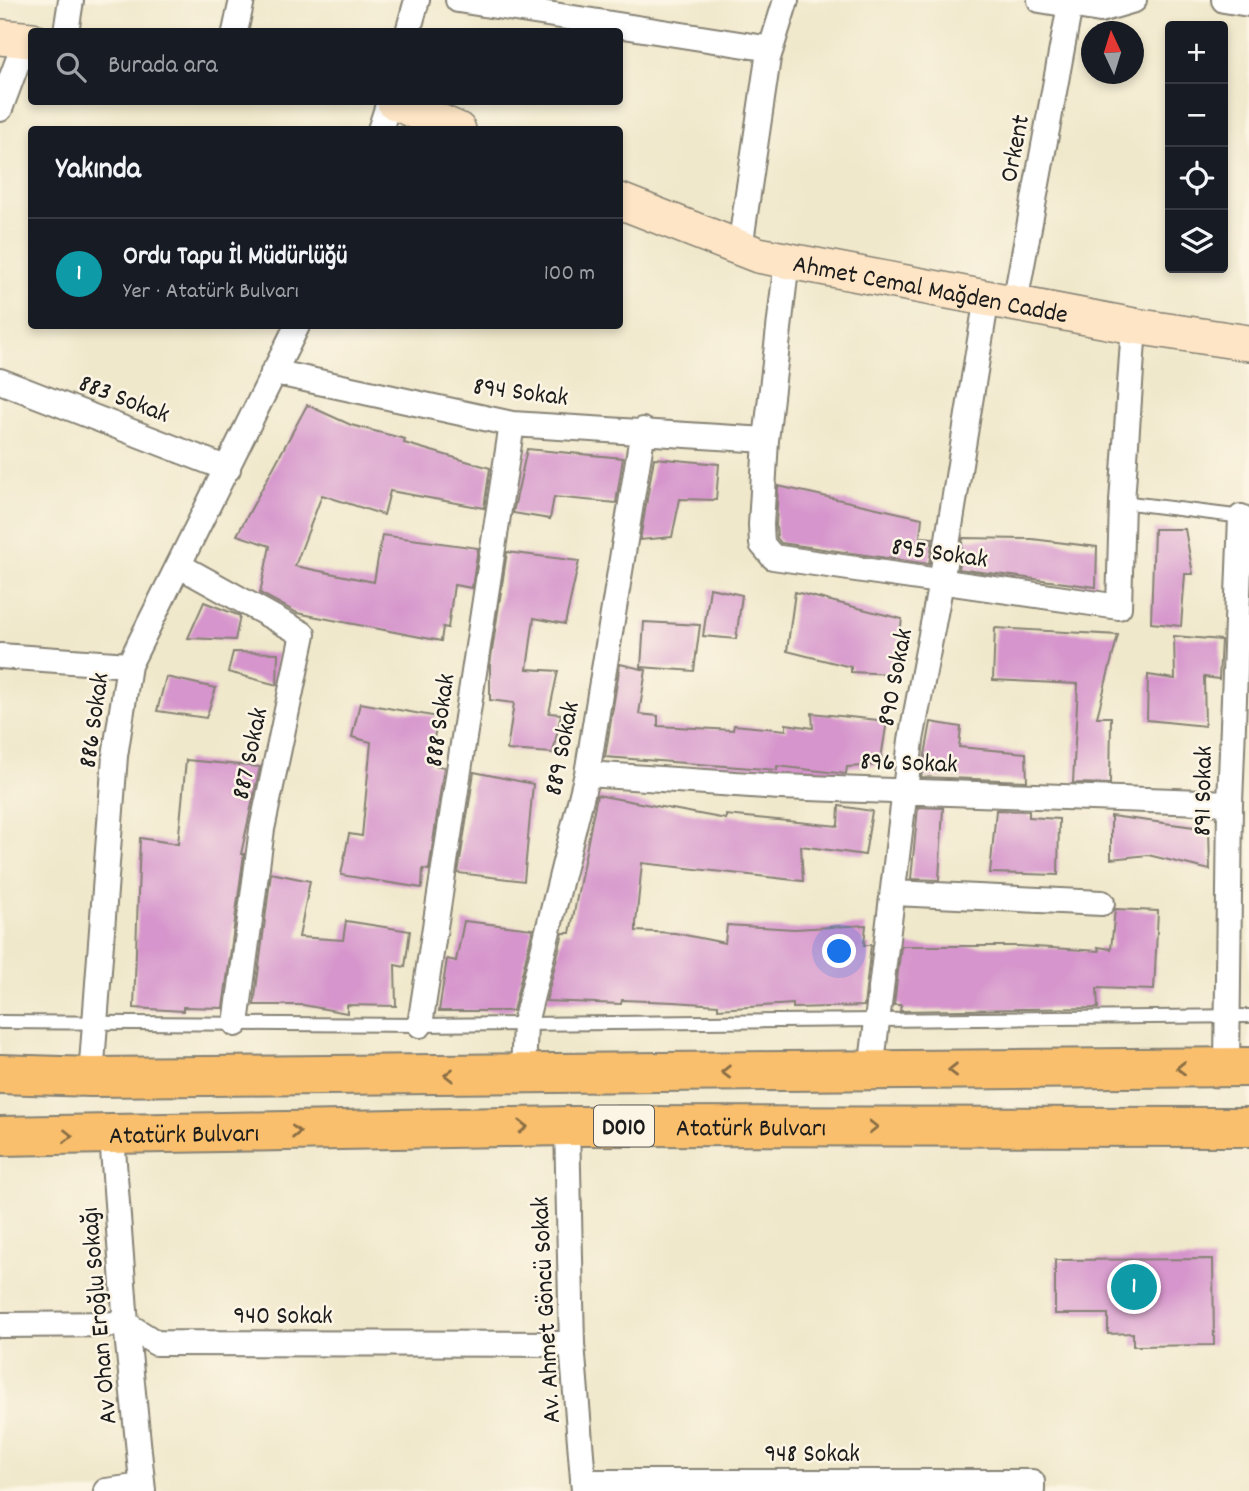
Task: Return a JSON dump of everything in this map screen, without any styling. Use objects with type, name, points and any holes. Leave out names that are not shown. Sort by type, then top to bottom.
[{"type":"highway","name":"Atatürk Bulvarı","points":[[0,1074],[91,1077],[1238,1067]]},
{"type":"highway","name":"Atatürk Bulvarı","points":[[0,1136],[567,1126],[1249,1128]]},
{"type":"main road","points":[[402,105],[449,126]]},
{"type":"main road","name":"Ahmet Cemal Mağden Cadde","points":[[623,202],[740,248],[787,260],[1134,326],[1249,344]]},
{"type":"street","points":[[66,28],[71,0]]},
{"type":"street","points":[[237,28],[242,0]]},
{"type":"street","points":[[409,28],[416,0]]},
{"type":"street","points":[[458,0],[771,49]]},
{"type":"street","points":[[740,248],[771,49],[786,0]]},
{"type":"street","points":[[1040,0],[1070,5],[1101,5],[1134,0]]},
{"type":"street","points":[[1224,0],[1249,4]]},
{"type":"street","name":"Orkent","points":[[1001,300],[1070,5]]},
{"type":"street","points":[[0,109],[19,39]]},
{"type":"street","points":[[381,126],[388,105]]},
{"type":"street","name":"895 Sokak","points":[[787,260],[766,440],[761,526],[762,544],[773,557],[1119,607],[1122,502],[1134,326]]},
{"type":"street","name":"890 Sokak","points":[[871,1070],[911,740],[941,582],[1001,300]]},
{"type":"street","name":"886 Sokak","points":[[91,1077],[115,756],[129,665],[295,329]]},
{"type":"street","name":"894 Sokak","points":[[273,372],[512,424],[643,430],[766,440]]},
{"type":"street","name":"883 Sokak","points":[[0,381],[228,469]]},
{"type":"street","name":"888 Sokak","points":[[420,1025],[512,424]]},
{"type":"street","name":"889 Sokak","points":[[523,1074],[525,1023],[587,774],[643,430]]},
{"type":"street","name":"891 Sokak","points":[[1238,1067],[1230,803],[1245,518]]},
{"type":"street","name":"887 Sokak","points":[[180,566],[303,634],[262,829],[236,1024]]},
{"type":"street","points":[[0,656],[129,665]]},
{"type":"street","name":"896 Sokak","points":[[587,774],[780,787],[1230,803]]},
{"type":"street","points":[[894,893],[1101,903]]},
{"type":"street","name":"Av. Ahmet Göncü Sokak","points":[[567,1126],[572,1344],[584,1487]]},
{"type":"street","name":"Av Ohan Eroğlu Sokağı","points":[[113,1136],[126,1324],[142,1489]]},
{"type":"street","points":[[0,1325],[126,1324]]},
{"type":"street","name":"940 Sokak","points":[[126,1324],[156,1343],[572,1344]]},
{"type":"street","name":"948 Sokak","points":[[584,1487],[1032,1482],[1032,1491]]},
{"type":"street","points":[[106,1491],[142,1489]]},
{"type":"lane","points":[[1122,502],[1245,518]]},
{"type":"lane","points":[[0,1022],[420,1025],[1238,1016]]},
{"type":"building","points":[[307,405],[351,425],[405,439],[404,443],[490,468],[484,508],[390,491],[384,515],[322,495],[295,566],[374,582],[382,535],[478,548],[472,588],[454,585],[448,628],[443,627],[441,641],[297,613],[260,593],[270,546],[237,535]]},
{"type":"building","points":[[527,449],[623,458],[616,503],[554,497],[550,519],[513,513]]},
{"type":"building","points":[[654,458],[719,464],[716,500],[680,499],[672,537],[640,540]]},
{"type":"building","points":[[778,486],[922,518],[920,537],[933,538],[929,564],[781,543],[777,538],[776,525]]},
{"type":"building","points":[[1154,529],[1185,529],[1193,574],[1185,574],[1181,626],[1151,623]]},
{"type":"building","points":[[963,538],[1032,539],[1097,547],[1096,587],[958,569]]},
{"type":"building","points":[[507,552],[579,561],[565,624],[534,618],[527,669],[558,671],[549,713],[561,714],[553,753],[507,750],[514,703],[490,700],[490,664]]},
{"type":"building","points":[[710,588],[742,595],[736,639],[703,636]]},
{"type":"building","points":[[795,592],[902,619],[894,674],[851,672],[851,667],[787,651]]},
{"type":"building","points":[[204,602],[240,616],[235,640],[188,638]]},
{"type":"building","points":[[644,622],[700,625],[694,671],[641,667]]},
{"type":"building","points":[[995,628],[1118,635],[1097,717],[1111,717],[1110,784],[1073,783],[1078,684],[993,680]]},
{"type":"building","points":[[1174,636],[1221,640],[1219,679],[1204,677],[1205,726],[1147,720],[1148,675],[1175,679]]},
{"type":"building","points":[[233,652],[278,653],[277,685],[228,672]]},
{"type":"building","points":[[620,664],[646,670],[639,714],[658,716],[658,726],[733,730],[734,725],[786,730],[786,724],[813,728],[812,713],[887,721],[880,765],[847,767],[846,774],[777,766],[777,770],[605,757]]},
{"type":"building","points":[[166,677],[216,688],[206,718],[157,711]]},
{"type":"building","points":[[360,703],[438,717],[429,764],[444,767],[429,870],[423,869],[422,888],[341,875],[349,834],[362,836],[371,742],[352,737]]},
{"type":"building","points":[[931,722],[961,727],[959,747],[1026,753],[1027,781],[921,777]]},
{"type":"building","points":[[186,760],[260,767],[241,854],[244,854],[223,1008],[183,1007],[183,1011],[134,1008],[140,838],[178,844]]},
{"type":"building","points":[[474,772],[533,784],[524,881],[458,873]]},
{"type":"building","points":[[597,795],[726,819],[726,815],[838,826],[839,806],[872,811],[865,855],[801,846],[803,881],[642,863],[636,923],[636,931],[675,933],[725,943],[727,925],[794,929],[866,925],[864,945],[871,945],[864,1006],[793,1008],[793,1004],[718,1009],[718,1005],[674,1002],[622,1000],[621,1004],[546,1001],[563,933],[570,933]]},
{"type":"building","points":[[918,807],[943,808],[939,880],[911,879]]},
{"type":"building","points":[[996,810],[1029,811],[1029,817],[1059,819],[1058,875],[990,873]]},
{"type":"building","points":[[1111,816],[1209,829],[1210,870],[1148,855],[1111,859]]},
{"type":"building","points":[[271,873],[310,881],[299,937],[343,940],[346,921],[410,931],[405,967],[395,965],[396,1006],[347,1005],[347,1013],[303,1005],[254,1005]]},
{"type":"building","points":[[1115,909],[1158,911],[1154,990],[1097,988],[1098,1008],[900,1011],[901,1005],[894,1005],[901,946],[1019,946],[1099,951],[1098,947],[1111,949]]},
{"type":"building","points":[[464,921],[533,929],[513,1011],[439,1011],[447,959],[456,961]]},
{"type":"building","points":[[1213,1259],[1214,1345],[1133,1346],[1133,1333],[1108,1334],[1108,1314],[1055,1314],[1055,1260]]},
{"type":"place","name":"Ordu Tapu İl Müdürlüğü","points":[[1134,1287]]}]
